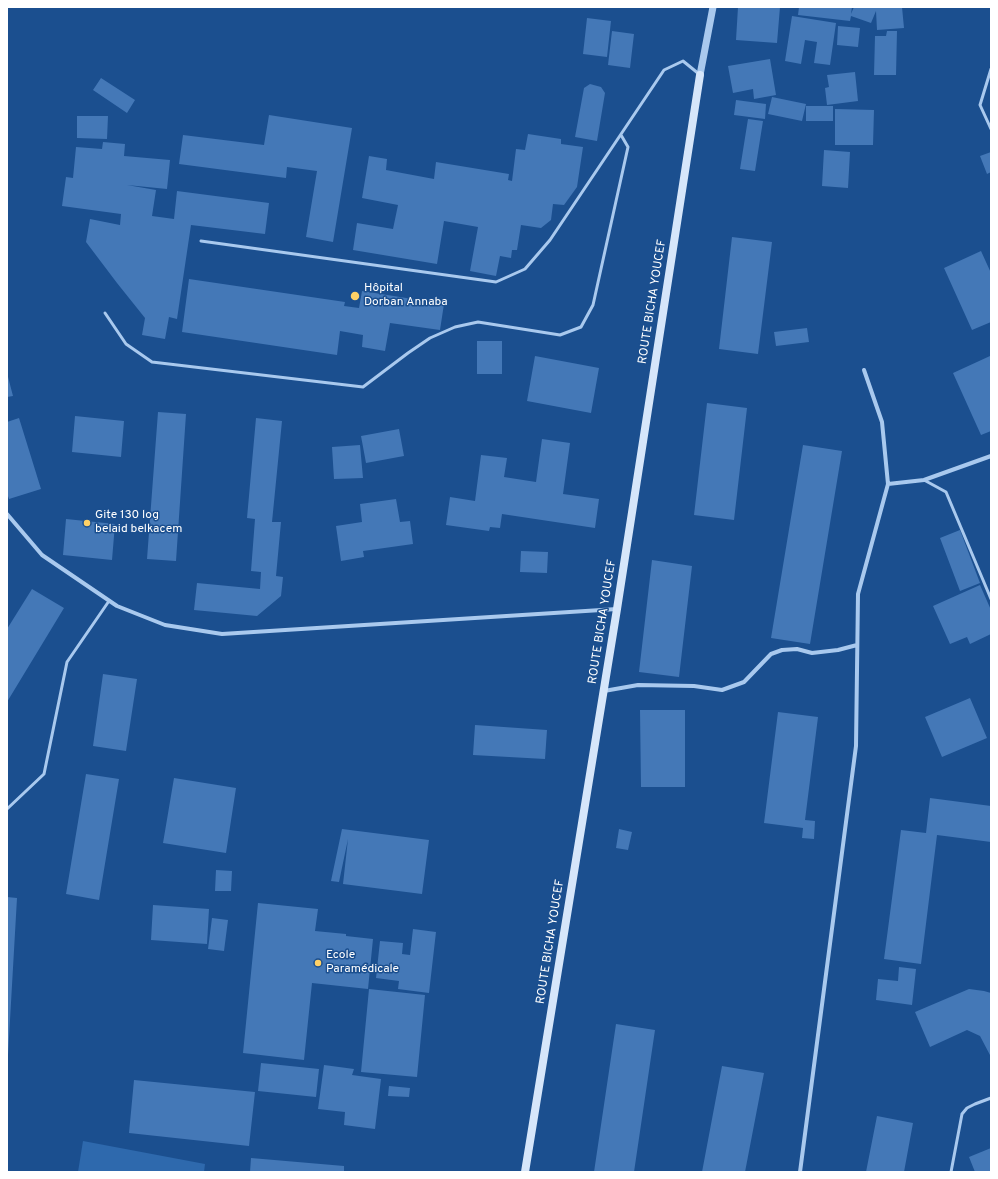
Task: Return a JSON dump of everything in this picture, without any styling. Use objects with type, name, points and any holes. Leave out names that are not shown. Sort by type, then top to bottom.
[{"type":"main road","name":"ROUTE BICHA YOUCEF","points":[[525,1172],[604,691],[700,75]]},
{"type":"street","points":[[700,75],[713,7]]},
{"type":"street","points":[[800,1172],[856,746],[858,594],[888,484],[882,422],[864,370]]},
{"type":"street","points":[[888,484],[924,480],[991,456]]},
{"type":"street","points":[[7,514],[42,555],[117,606],[165,625],[222,634],[617,609]]},
{"type":"street","points":[[604,691],[638,685],[694,686],[722,690],[744,682],[771,654],[782,650],[797,649],[812,653],[838,650],[857,645]]},
{"type":"lane","points":[[201,241],[496,282],[525,269],[550,240],[664,70],[683,61],[700,75]]},
{"type":"lane","points":[[991,68],[980,106],[991,129]]},
{"type":"lane","points":[[105,313],[126,344],[152,362],[363,386],[430,338],[455,327],[478,322],[560,335],[581,326],[593,305],[628,147],[621,135]]},
{"type":"lane","points":[[924,480],[946,492],[991,598]]},
{"type":"lane","points":[[7,809],[44,774],[67,662],[109,601]]},
{"type":"lane","points":[[951,1172],[962,1114],[967,1108],[974,1104],[991,1098]]},
{"type":"shaded area","points":[[83,1141],[205,1164],[204,1172],[78,1172]]},
{"type":"building","points":[[738,7],[780,7],[777,43],[736,40]]},
{"type":"building","points":[[799,7],[852,7],[851,14],[854,7],[902,7],[904,28],[877,30],[876,11],[871,23],[851,16],[850,21],[798,15]]},
{"type":"building","points":[[792,16],[836,23],[830,65],[814,63],[817,42],[805,40],[801,64],[785,61]]},
{"type":"building","points":[[587,18],[611,21],[607,57],[583,54]]},
{"type":"building","points":[[838,26],[860,28],[858,47],[837,45]]},
{"type":"building","points":[[612,31],[634,34],[630,68],[608,65]]},
{"type":"building","points":[[887,31],[897,31],[896,75],[874,75],[875,36],[886,36]]},
{"type":"building","points":[[770,59],[776,95],[754,99],[753,89],[733,93],[728,66]]},
{"type":"building","points":[[855,72],[858,101],[827,105],[825,88],[829,87],[827,75]]},
{"type":"building","points":[[101,78],[135,100],[127,113],[93,90]]},
{"type":"building","points":[[590,84],[601,87],[605,93],[597,141],[575,137],[584,88]]},
{"type":"building","points":[[772,97],[806,104],[802,121],[768,114]]},
{"type":"building","points":[[736,100],[766,104],[765,119],[734,115]]},
{"type":"building","points":[[806,106],[833,106],[833,121],[806,121]]},
{"type":"building","points":[[835,109],[874,110],[873,145],[835,145]]},
{"type":"building","points":[[269,115],[352,128],[333,242],[306,237],[317,171],[287,167],[286,178],[179,164],[183,135],[264,145]]},
{"type":"building","points":[[77,116],[108,116],[107,139],[77,138]]},
{"type":"building","points":[[748,119],[763,121],[755,171],[740,169]]},
{"type":"building","points":[[528,134],[561,139],[561,144],[583,147],[577,187],[564,205],[553,204],[551,220],[541,228],[521,225],[517,250],[512,250],[511,258],[500,256],[496,276],[470,271],[478,227],[444,221],[437,264],[353,250],[357,223],[393,229],[398,205],[362,198],[369,156],[387,159],[386,170],[434,179],[436,162],[509,174],[508,180],[512,181],[516,149],[525,150]]},
{"type":"building","points":[[103,142],[125,144],[124,156],[170,160],[167,189],[127,185],[156,190],[152,216],[174,219],[177,191],[269,203],[265,234],[191,225],[177,319],[169,317],[165,339],[142,335],[145,318],[86,242],[90,219],[120,225],[121,214],[62,206],[66,177],[73,178],[76,147],[102,149]]},
{"type":"building","points":[[824,150],[850,152],[848,188],[822,186]]},
{"type":"building","points":[[991,152],[991,172],[987,174],[980,156]]},
{"type":"building","points":[[732,237],[772,242],[758,354],[719,349]]},
{"type":"building","points":[[981,251],[991,273],[991,322],[972,330],[944,268]]},
{"type":"building","points":[[189,279],[345,302],[344,306],[359,308],[362,291],[444,304],[440,330],[390,323],[385,351],[362,347],[363,335],[340,331],[337,355],[182,332]]},
{"type":"building","points":[[807,328],[809,342],[776,346],[774,332]]},
{"type":"building","points":[[477,341],[502,341],[502,374],[477,374]]},
{"type":"building","points":[[535,356],[599,368],[591,413],[527,401]]},
{"type":"building","points":[[990,356],[991,431],[981,435],[953,373]]},
{"type":"building","points":[[7,373],[13,396],[7,397]]},
{"type":"building","points":[[707,403],[747,408],[734,520],[694,515]]},
{"type":"building","points":[[158,412],[186,414],[176,561],[147,559]]},
{"type":"building","points":[[75,416],[124,421],[121,457],[72,452]]},
{"type":"building","points":[[19,418],[41,489],[9,499],[7,493],[7,422]]},
{"type":"building","points":[[256,418],[282,421],[272,522],[281,522],[276,576],[283,577],[281,596],[257,616],[194,610],[197,583],[260,589],[261,572],[251,571],[255,519],[247,518]]},
{"type":"building","points":[[399,429],[404,456],[366,463],[361,436]]},
{"type":"building","points":[[542,439],[570,443],[563,494],[599,499],[595,528],[502,514],[500,528],[490,527],[489,531],[446,525],[450,497],[475,501],[481,455],[507,458],[504,477],[536,482]]},
{"type":"building","points":[[360,445],[363,478],[334,479],[332,447]]},
{"type":"building","points":[[803,445],[842,451],[810,644],[771,638]]},
{"type":"building","points":[[396,499],[400,522],[410,521],[413,544],[363,551],[364,557],[341,561],[336,526],[362,522],[360,504]]},
{"type":"building","points":[[66,519],[115,524],[112,560],[63,555]]},
{"type":"building","points":[[960,530],[980,583],[960,591],[940,538]]},
{"type":"building","points":[[521,551],[548,552],[547,573],[520,572]]},
{"type":"building","points":[[652,560],[692,566],[679,677],[639,672]]},
{"type":"building","points":[[980,585],[991,610],[991,634],[970,644],[967,637],[950,644],[933,606]]},
{"type":"building","points":[[32,589],[64,608],[7,702],[7,629]]},
{"type":"building","points":[[103,674],[137,679],[126,751],[93,746]]},
{"type":"building","points":[[970,698],[987,738],[942,757],[925,717]]},
{"type":"building","points":[[640,710],[685,710],[685,787],[641,787]]},
{"type":"building","points":[[778,712],[818,717],[805,820],[815,821],[814,839],[802,838],[803,828],[764,823]]},
{"type":"building","points":[[475,725],[547,730],[545,759],[473,755]]},
{"type":"building","points":[[86,774],[119,779],[99,900],[66,894]]},
{"type":"building","points":[[174,778],[236,788],[226,853],[163,843]]},
{"type":"building","points":[[930,798],[991,806],[991,842],[937,835],[921,964],[884,959],[901,830],[926,833]]},
{"type":"building","points":[[342,829],[429,840],[422,894],[343,884],[348,839],[339,882],[331,881]]},
{"type":"building","points":[[619,829],[632,832],[628,850],[616,848]]},
{"type":"building","points":[[216,870],[232,871],[231,891],[215,891]]},
{"type":"building","points":[[7,897],[17,898],[8,1055],[7,1055]]},
{"type":"building","points":[[258,903],[318,909],[315,931],[346,934],[346,936],[373,939],[368,989],[312,983],[304,1060],[243,1053]]},
{"type":"building","points":[[153,905],[209,909],[207,944],[151,940]]},
{"type":"building","points":[[212,918],[228,920],[224,951],[208,949]]},
{"type":"building","points":[[413,929],[436,932],[429,993],[398,989],[399,981],[376,978],[380,941],[403,943],[402,954],[410,955]]},
{"type":"building","points":[[899,967],[916,969],[912,1005],[876,1000],[878,979],[898,981]]},
{"type":"building","points":[[369,989],[425,995],[417,1077],[361,1072]]},
{"type":"building","points":[[969,989],[991,993],[991,1057],[980,1036],[967,1030],[930,1047],[915,1012]]},
{"type":"building","points":[[616,1024],[655,1030],[634,1172],[594,1172]]},
{"type":"building","points":[[261,1063],[319,1069],[316,1097],[258,1091]]},
{"type":"building","points":[[324,1065],[354,1069],[352,1075],[381,1079],[375,1129],[344,1125],[345,1112],[318,1109]]},
{"type":"building","points":[[722,1066],[764,1073],[745,1172],[702,1172]]},
{"type":"building","points":[[134,1080],[255,1092],[249,1146],[129,1133]]},
{"type":"building","points":[[389,1086],[410,1088],[409,1097],[388,1096]]},
{"type":"building","points":[[877,1116],[913,1123],[904,1172],[866,1172]]},
{"type":"building","points":[[991,1148],[991,1172],[975,1172],[969,1157]]},
{"type":"building","points":[[251,1158],[344,1166],[344,1172],[250,1172]]},
{"type":"place","name":"Hôpital Dorban Annaba","points":[[355,296]]},
{"type":"place","name":"Gite 130 log belaid belkacem","points":[[87,523]]},
{"type":"place","name":"Ecole Paramédicale","points":[[318,963]]}]
